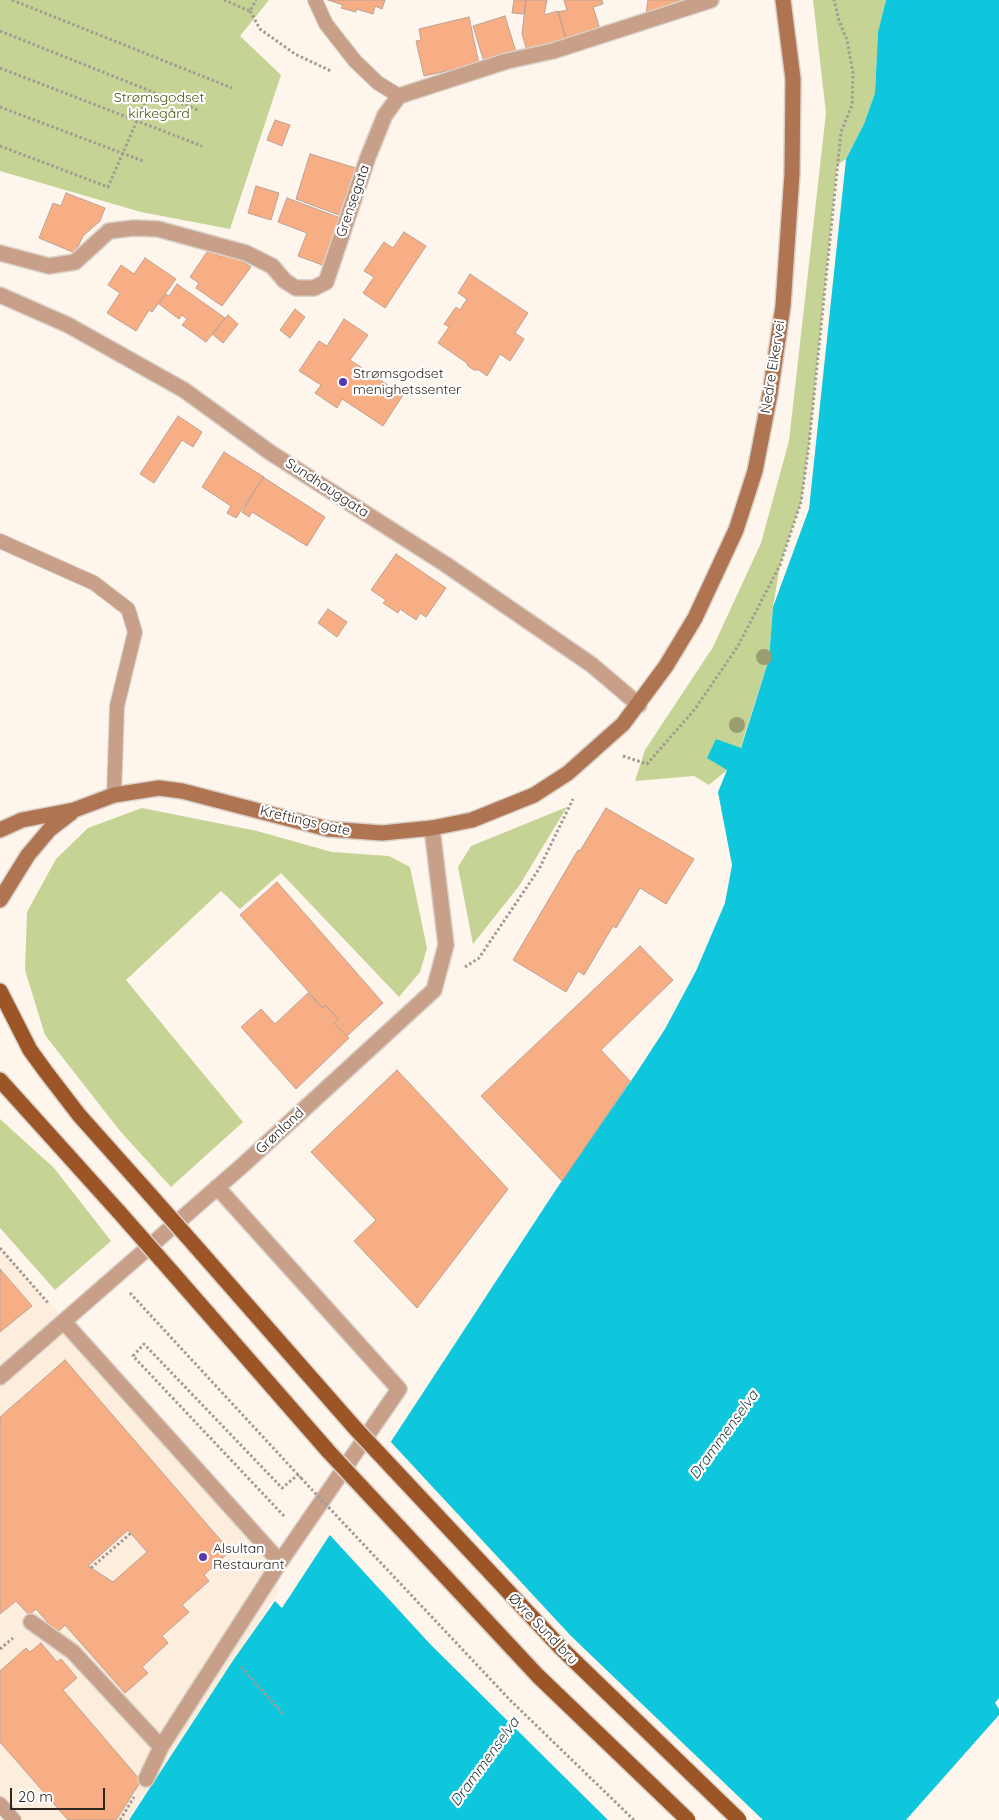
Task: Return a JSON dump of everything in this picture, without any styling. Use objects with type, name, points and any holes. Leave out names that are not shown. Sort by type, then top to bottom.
[{"type":"main road","name":"Nedre Eikervei","points":[[638,705],[666,666],[690,626],[717,572],[736,530],[755,471],[761,442],[783,306],[792,174],[793,79],[783,0]]},
{"type":"main road","name":"Kreftings gate","points":[[0,830],[22,820],[74,810],[114,795],[159,788],[182,790],[295,822],[355,833],[382,834],[432,828],[472,820],[534,794],[568,773],[584,760],[623,724],[638,705]]},
{"type":"main road","name":"Kreftings gate","points":[[0,900],[28,855],[50,829],[74,810]]},
{"type":"main road","name":"Øvre Sund bru","points":[[0,991],[30,1050],[79,1115],[355,1428],[561,1648],[739,1820]]},
{"type":"main road","points":[[0,1080],[119,1212],[329,1452],[538,1676],[688,1820]]},
{"type":"street","points":[[399,96],[506,61],[553,51],[711,0]]},
{"type":"street","name":"Grensegata","points":[[0,253],[49,266],[75,262],[109,231],[134,228],[158,229],[246,253],[272,266],[285,281],[296,288],[314,288],[326,282],[368,157],[385,115],[399,96]]},
{"type":"street","name":"Sundhauggata","points":[[0,295],[68,325],[184,390],[271,453],[445,564],[592,665],[638,705]]},
{"type":"street","points":[[432,828],[446,946],[434,990]]},
{"type":"street","name":"Grønland","points":[[0,1377],[243,1165],[434,990]]},
{"type":"street","points":[[146,1779],[161,1747],[280,1562],[399,1389],[218,1187]]},
{"type":"street","points":[[64,1322],[280,1562]]},
{"type":"street","points":[[31,1622],[73,1652],[161,1747]]},
{"type":"lane","points":[[315,0],[326,24],[355,61],[378,83],[399,96]]},
{"type":"lane","points":[[0,541],[94,583],[128,609],[135,632],[117,706],[114,795]]},
{"type":"lane","points":[[0,1804],[14,1820]]},
{"type":"path","points":[[12,0],[232,88]]},
{"type":"path","points":[[224,0],[250,11],[260,30],[295,54],[334,72]]},
{"type":"path","points":[[250,11],[256,0]]},
{"type":"path","points":[[0,31],[198,110]]},
{"type":"path","points":[[0,68],[202,146]]},
{"type":"path","points":[[0,146],[108,187],[150,91]]},
{"type":"path","points":[[0,107],[143,162]]},
{"type":"path","points":[[434,990],[478,958],[539,869],[577,791]]},
{"type":"path","points":[[0,1248],[64,1322]]},
{"type":"path","points":[[115,1277],[510,1700],[634,1820]]},
{"type":"path","points":[[300,1476],[282,1488],[144,1344],[133,1356],[300,1533]]},
{"type":"path","points":[[91,1568],[132,1534]]},
{"type":"path","points":[[240,1666],[283,1714]]},
{"type":"shaded area","points":[[0,1248],[280,1562],[277,1594],[127,1820],[0,1820]]},
{"type":"green space","name":"Strømsgodset kirkegård","points":[[0,0],[269,0],[240,36],[281,75],[230,229],[141,212],[0,171]]},
{"type":"green space","points":[[813,0],[886,0],[878,32],[875,93],[864,124],[846,159],[837,165],[809,444],[801,502],[780,565],[773,607],[769,659],[740,749],[716,739],[727,770],[709,785],[694,776],[635,781],[645,750],[713,647],[761,543],[789,441],[826,113]]},
{"type":"green space","points":[[567,807],[519,886],[473,944],[458,867],[471,846]]},
{"type":"green space","points":[[142,808],[257,831],[332,852],[389,856],[410,867],[427,948],[420,972],[399,997],[281,873],[240,909],[221,891],[126,980],[243,1122],[171,1187],[120,1131],[45,1035],[25,970],[27,912],[56,859],[88,828]]},
{"type":"green space","points":[[0,1119],[54,1168],[111,1241],[55,1290],[0,1228]]},
{"type":"water","name":"Drammenselva","points":[[886,0],[999,0],[999,1698],[995,1703],[999,1709],[999,1715],[906,1820],[129,1820],[234,1659],[275,1601],[282,1608],[557,1188],[665,1029],[696,971],[725,903],[732,865],[718,792],[727,770],[707,758],[716,739],[741,748],[769,659],[773,607],[809,509],[846,159],[864,124],[875,93],[878,32]]},
{"type":"pier","points":[[389,1440],[571,1636],[763,1820],[608,1820],[431,1645],[328,1533]]},
{"type":"building","points":[[328,0],[385,0],[382,9],[375,6],[373,14],[356,9],[356,12],[341,8],[343,5]]},
{"type":"building","points":[[514,0],[526,0],[524,14],[512,13]]},
{"type":"building","points":[[526,0],[547,0],[544,15],[558,11],[566,39],[527,51],[522,34]]},
{"type":"building","points":[[564,0],[602,0],[603,4],[593,7],[600,29],[566,39],[558,12],[567,10]]},
{"type":"building","points":[[648,0],[684,0],[646,14]]},
{"type":"building","points":[[505,16],[516,52],[484,62],[473,26]]},
{"type":"building","points":[[469,17],[479,64],[424,76],[416,41],[421,40],[419,29]]},
{"type":"building","points":[[275,120],[290,125],[282,146],[267,140]]},
{"type":"building","points":[[310,154],[359,169],[344,217],[296,199]]},
{"type":"building","points":[[256,186],[279,193],[271,220],[248,213]]},
{"type":"building","points":[[66,193],[105,208],[100,221],[83,236],[75,253],[39,238],[53,203],[61,206]]},
{"type":"building","points":[[287,198],[343,219],[325,266],[298,256],[307,233],[278,222]]},
{"type":"building","points":[[404,232],[426,246],[385,308],[363,293],[374,277],[364,271],[384,242],[393,248]]},
{"type":"building","points":[[209,249],[221,257],[226,250],[251,267],[222,306],[196,288],[199,283],[190,277]]},
{"type":"building","points":[[145,258],[176,279],[152,312],[149,310],[136,331],[107,313],[120,293],[108,285],[121,265],[134,274]]},
{"type":"building","points":[[470,274],[528,313],[515,333],[524,339],[510,361],[500,354],[487,376],[479,370],[474,370],[468,366],[467,363],[438,343],[449,327],[444,324],[456,307],[460,310],[467,299],[458,293]]},
{"type":"building","points":[[177,284],[225,318],[206,342],[182,325],[187,319],[182,315],[179,319],[159,304],[166,294],[169,296]]},
{"type":"building","points":[[295,309],[305,317],[290,338],[280,330]]},
{"type":"building","points":[[228,315],[238,324],[223,343],[212,334]]},
{"type":"building","points":[[344,319],[368,335],[350,360],[403,395],[383,426],[342,399],[337,408],[315,393],[321,385],[299,371],[319,341],[327,346]]},
{"type":"building","points":[[178,416],[202,432],[193,447],[182,440],[154,483],[140,474]]},
{"type":"building","points":[[224,452],[264,477],[236,518],[227,513],[231,506],[202,487]]},
{"type":"building","points":[[263,477],[325,517],[307,546],[252,512],[249,517],[242,512]]},
{"type":"building","points":[[396,554],[446,588],[426,617],[420,613],[416,620],[400,609],[398,613],[383,603],[386,600],[371,590]]},
{"type":"building","points":[[328,609],[347,622],[337,637],[318,623]]},
{"type":"building","points":[[606,808],[694,859],[666,904],[640,888],[616,928],[613,926],[584,975],[578,971],[566,992],[513,960],[578,850],[580,851]]},
{"type":"building","points":[[277,882],[383,1003],[347,1036],[334,1023],[338,1019],[325,1005],[323,1008],[240,915]]},
{"type":"building","points":[[640,946],[673,980],[601,1050],[630,1081],[562,1181],[481,1096]]},
{"type":"building","points":[[308,993],[323,1008],[325,1005],[338,1019],[334,1023],[349,1038],[296,1089],[241,1027],[261,1009],[275,1024]]},
{"type":"building","points":[[397,1070],[508,1189],[417,1308],[354,1241],[376,1220],[311,1152]]},
{"type":"building","points":[[0,1269],[32,1306],[0,1332]]},
{"type":"building","points":[[65,1360],[230,1551],[204,1575],[209,1581],[182,1605],[189,1612],[162,1636],[168,1643],[142,1667],[148,1673],[125,1693],[65,1625],[57,1633],[36,1609],[29,1615],[16,1601],[0,1614],[0,1417]],"holes":[[[128,1530],[147,1552],[113,1582],[88,1566]]]},
{"type":"building","points":[[41,1643],[57,1662],[61,1659],[77,1678],[63,1690],[141,1781],[116,1820],[68,1820],[0,1742],[0,1671],[26,1648],[30,1652]]},
{"type":"place","name":"Strømsgodset menighetssenter","points":[[343,382]]},
{"type":"place","name":"Alsultan Restaurant","points":[[203,1557]]}]
